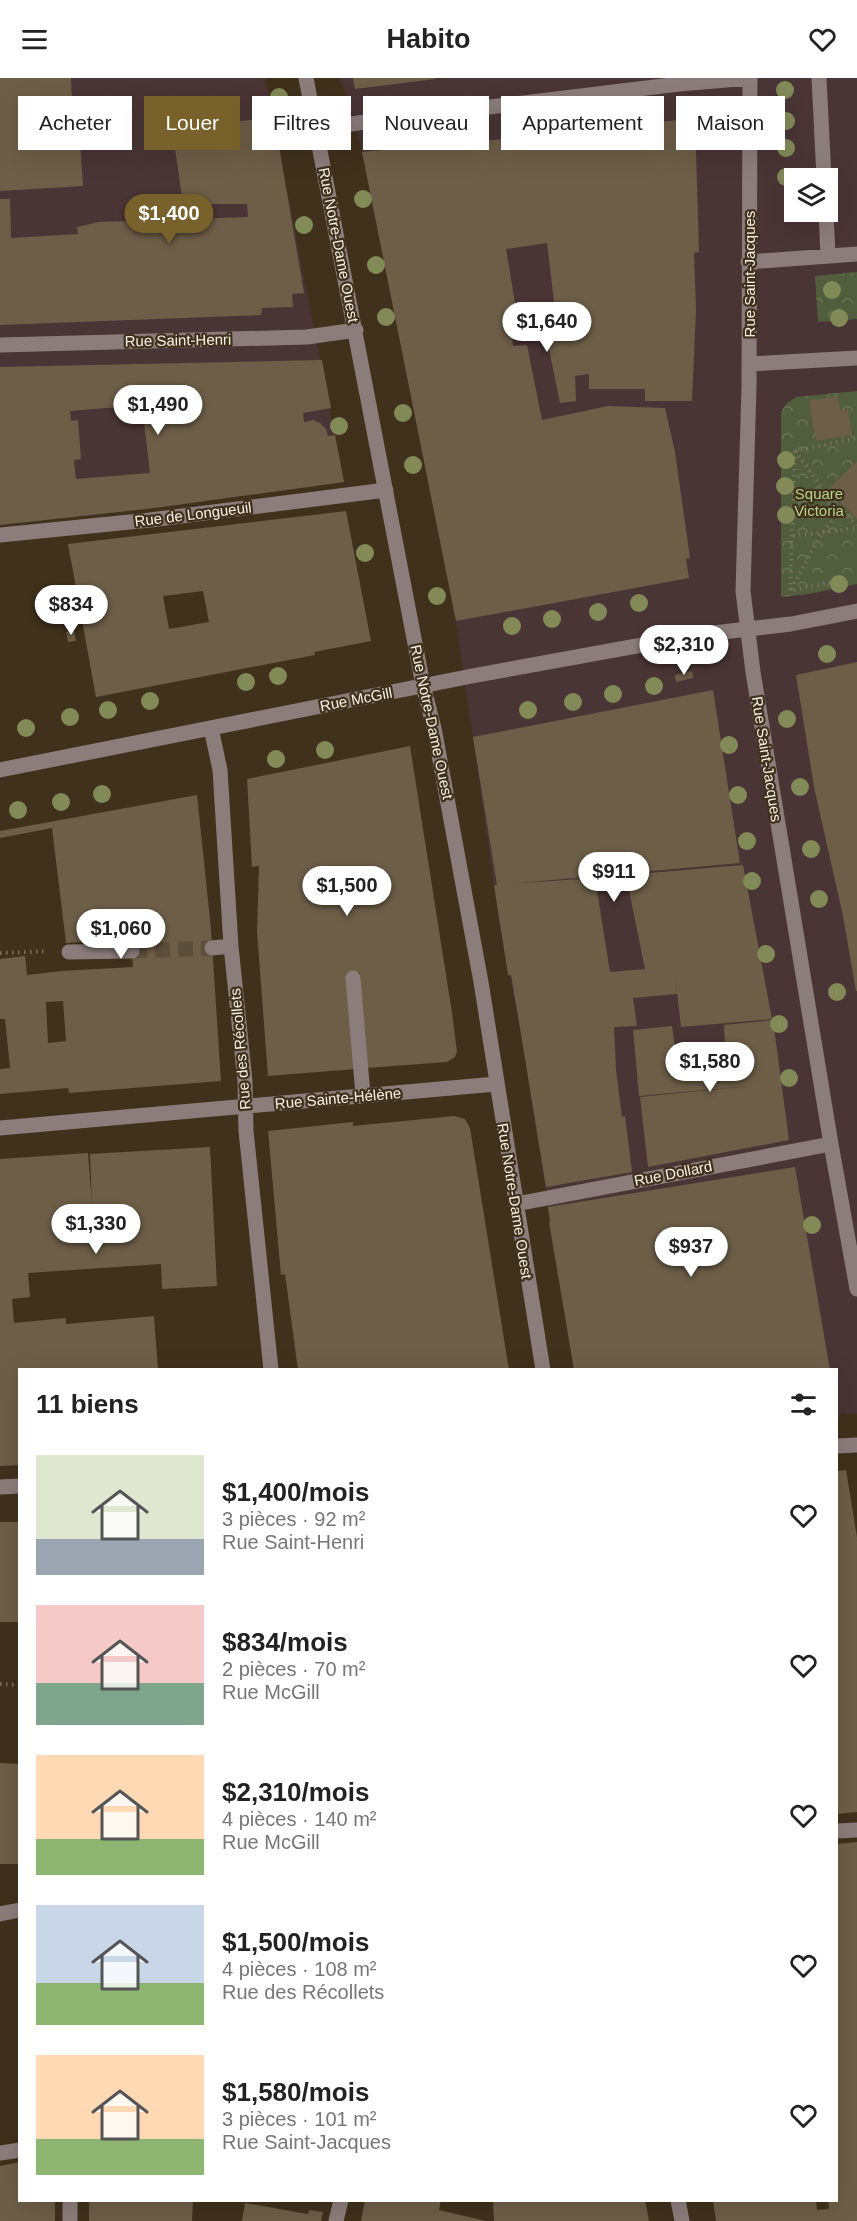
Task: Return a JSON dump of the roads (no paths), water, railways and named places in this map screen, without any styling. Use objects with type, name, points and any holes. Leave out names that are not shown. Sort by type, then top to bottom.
[{"type":"street","name":"Rue Notre-Dame Ouest","points":[[306,78],[310,96]]},
{"type":"street","points":[[351,124],[750,78]]},
{"type":"street","name":"Rue Saint-Jacques","points":[[750,78],[749,364],[743,591],[753,672],[857,1289]]},
{"type":"street","points":[[819,78],[824,168]]},
{"type":"street","name":"Rue Notre-Dame Ouest","points":[[320,150],[423,685],[437,739],[481,982],[543,1368]]},
{"type":"street","points":[[826,222],[828,256]]},
{"type":"street","points":[[748,262],[857,254]]},
{"type":"street","name":"Rue Saint-Henri","points":[[0,345],[307,337],[356,330]]},
{"type":"street","points":[[749,364],[857,358]]},
{"type":"street","name":"Rue de Longueuil","points":[[0,535],[386,490]]},
{"type":"street","name":"Rue McGill","points":[[0,770],[423,685],[697,635],[791,624],[857,611]]},
{"type":"street","name":"Rue des Récollets","points":[[211,728],[220,770],[246,1131],[271,1368]]},
{"type":"street","points":[[212,948],[231,946]]},
{"type":"street","points":[[69,952],[132,951]]},
{"type":"street","points":[[353,978],[363,1095]]},
{"type":"street","name":"Rue Sainte-Hélène","points":[[0,1128],[496,1084]]},
{"type":"street","name":"Rue Dollard","points":[[516,1204],[831,1144]]},
{"type":"street","points":[[838,1446],[857,1445]]},
{"type":"street","points":[[0,1487],[18,1486]]},
{"type":"street","points":[[838,1832],[857,1830]]},
{"type":"street","points":[[0,1914],[18,1910]]},
{"type":"street","points":[[0,2153],[18,2150]]},
{"type":"street","points":[[70,2202],[70,2221]]},
{"type":"street","points":[[336,2221],[341,2202]]},
{"type":"street","points":[[678,2202],[682,2221]]},
{"type":"tunnel","points":[[132,951],[212,948]]},
{"type":"park label","name":"Square Victoria","points":[[819,502]]}]
